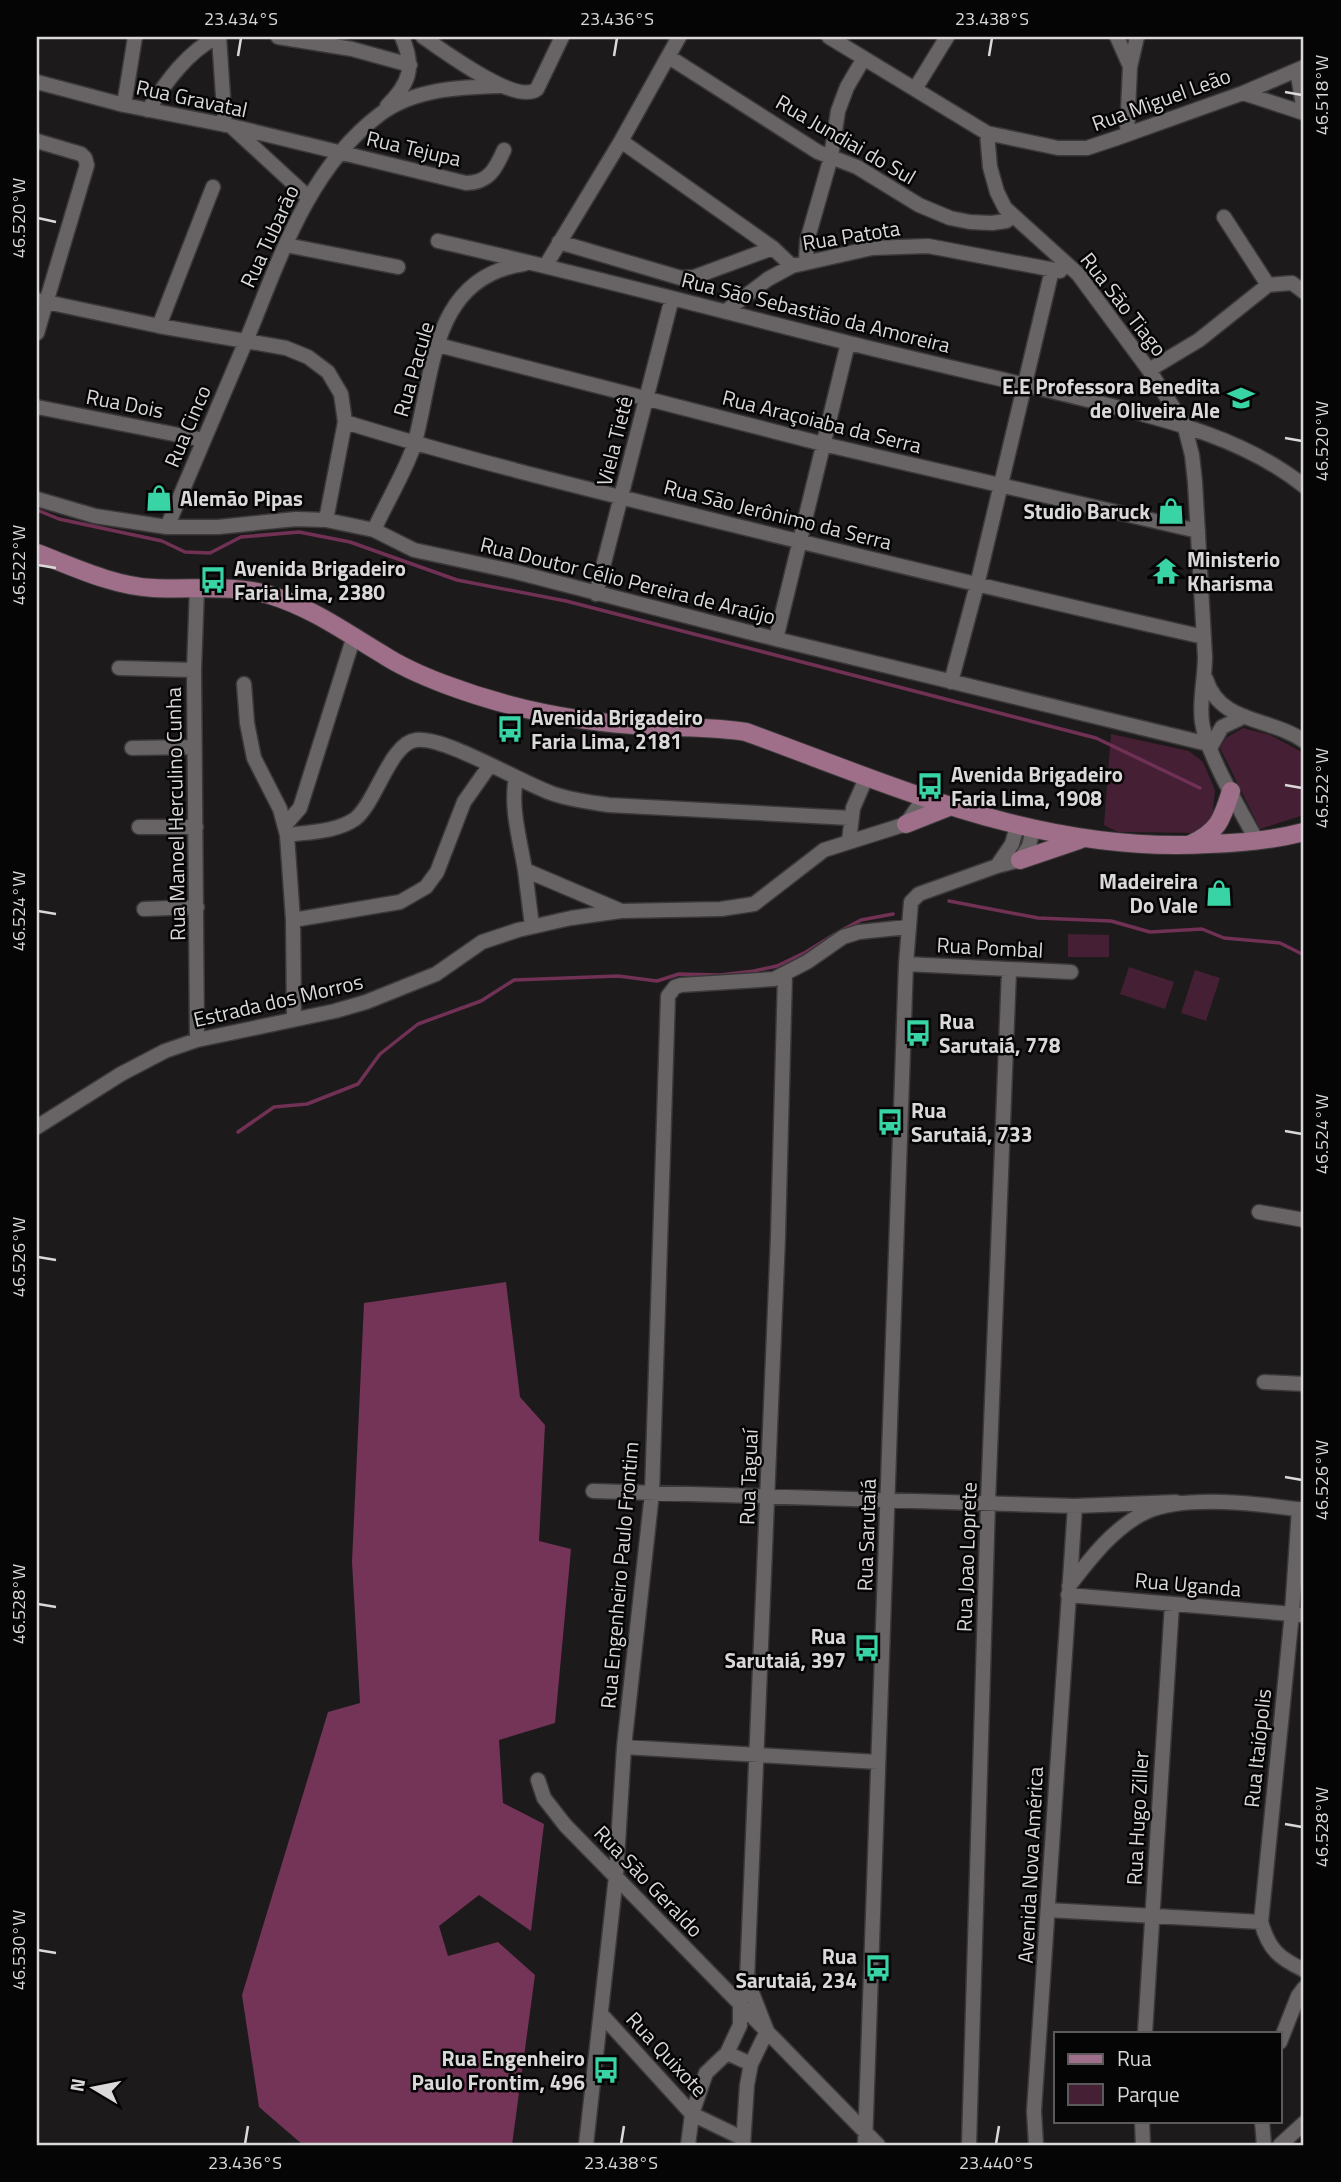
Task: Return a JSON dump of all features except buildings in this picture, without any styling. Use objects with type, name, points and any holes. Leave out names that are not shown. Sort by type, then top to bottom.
[{"type":"main road","points":[[37,553],[88,573],[150,588],[239,590],[267,595],[312,611],[384,656],[443,684],[499,702],[574,719],[746,732],[948,807],[1025,828],[1123,845],[1188,846],[1257,841],[1304,832]]},
{"type":"main road","points":[[1188,846],[1216,829],[1231,791]]},
{"type":"main road","points":[[906,824],[948,807]]},
{"type":"main road","points":[[1020,860],[1083,839]]},
{"type":"street","points":[[124,105],[135,37]]},
{"type":"street","points":[[148,110],[165,84],[186,61],[206,43],[218,37],[228,126],[308,197]]},
{"type":"street","points":[[278,37],[352,49],[410,65]]},
{"type":"street","points":[[379,115],[402,90],[408,78],[408,51],[401,37]]},
{"type":"street","points":[[425,38],[500,86],[524,93],[534,92],[562,37]]},
{"type":"street","points":[[540,264],[559,242],[621,141],[679,37]]},
{"type":"street","name":"Rua Miguel Leão","points":[[829,37],[987,133],[1058,148],[1087,148],[1243,93],[1301,68]]},
{"type":"street","points":[[915,89],[947,37]]},
{"type":"street","points":[[1117,37],[1130,67]]},
{"type":"street","points":[[1127,134],[1130,67],[1137,37]]},
{"type":"street","name":"Rua Jundiai do Sul","points":[[669,57],[818,152],[857,167],[919,205],[950,218],[992,223],[1006,221],[1013,216]]},
{"type":"street","points":[[621,141],[799,264],[831,156],[838,111],[863,58]]},
{"type":"street","points":[[1243,93],[1304,112],[1301,68]]},
{"type":"street","name":"Rua Gravatal","points":[[37,82],[124,105],[340,152]]},
{"type":"street","points":[[379,115],[422,94],[445,89],[500,86]]},
{"type":"street","name":"Rua Tubarão","points":[[246,341],[308,197],[340,152],[379,115]]},
{"type":"street","name":"Rua São Tiago","points":[[987,133],[990,167],[997,192],[1013,216],[1078,274],[1149,370],[1184,424],[1192,455],[1198,531],[1205,677],[1201,713],[1209,746],[1257,841]]},
{"type":"street","points":[[37,141],[75,152],[85,158],[87,165],[41,301],[37,333]]},
{"type":"street","name":"Rua Tejupa","points":[[340,152],[455,181],[475,183],[493,172],[504,150]]},
{"type":"street","points":[[159,326],[213,187]]},
{"type":"street","points":[[1224,217],[1268,285]]},
{"type":"street","name":"Rua São Sebastião da Amoreira","points":[[438,241],[1184,424],[1240,448],[1293,477],[1304,486]]},
{"type":"street","name":"Rua Patota","points":[[559,242],[681,278],[694,277],[773,248]]},
{"type":"street","points":[[286,245],[398,267]]},
{"type":"street","name":"Rua Patota","points":[[727,310],[768,279],[799,264],[872,248],[928,246],[1078,274]]},
{"type":"street","name":"Rua Pacule","points":[[374,530],[414,444],[424,389],[453,307],[466,290],[490,272],[505,267],[540,264]]},
{"type":"street","points":[[951,682],[977,586],[1052,270]]},
{"type":"street","points":[[1149,370],[1199,340],[1268,285],[1292,283],[1304,292]]},
{"type":"street","name":"Viela Tietê","points":[[596,594],[672,298]]},
{"type":"street","points":[[41,301],[159,326],[286,348],[308,357],[328,372],[341,394],[345,422],[326,520]]},
{"type":"street","name":"Rua Cinco","points":[[167,527],[246,341]]},
{"type":"street","points":[[776,639],[848,343]]},
{"type":"street","name":"Rua Araçoiaba da Serra","points":[[438,345],[823,444],[1198,531]]},
{"type":"street","name":"Rua Dois","points":[[37,407],[204,440]]},
{"type":"street","name":"Rua São Jerônimo da Serra","points":[[345,422],[414,444],[621,497],[977,586],[1204,637]]},
{"type":"street","name":"Rua Doutor Célio Pereira de Araújo","points":[[37,499],[95,516],[167,527],[218,527],[296,519],[326,520],[374,530],[414,550],[516,572],[1209,746]]},
{"type":"street","name":"Rua Manoel Herculino Cunha","points":[[197,588],[194,670],[197,1040]]},
{"type":"street","points":[[286,830],[300,808],[354,636]]},
{"type":"street","points":[[118,668],[194,670]]},
{"type":"street","points":[[1205,677],[1215,699],[1222,706],[1243,717],[1300,738],[1304,721]]},
{"type":"street","points":[[244,684],[248,732],[254,758],[275,799],[286,830],[293,920],[294,1019]]},
{"type":"street","points":[[1209,746],[1222,727],[1243,717]]},
{"type":"street","points":[[286,830],[334,828],[355,819],[402,747],[417,740],[432,741],[561,796],[609,806],[850,818]]},
{"type":"street","points":[[132,748],[194,747]]},
{"type":"street","points":[[293,920],[400,902],[426,887],[437,872],[464,802],[490,765]]},
{"type":"street","points":[[849,841],[850,818],[858,792],[867,776]]},
{"type":"street","points":[[516,777],[514,789],[517,823],[532,926]]},
{"type":"street","points":[[906,824],[924,798]]},
{"type":"street","name":"Estrada dos Morros","points":[[37,1127],[143,1061],[197,1040],[366,1002],[436,974],[482,942],[532,926],[621,911],[695,911],[746,906],[761,900],[824,850],[906,824]]},
{"type":"street","points":[[139,827],[196,827]]},
{"type":"street","points":[[997,866],[1020,860],[1029,846],[1025,828]]},
{"type":"street","points":[[997,866],[1025,828]]},
{"type":"street","name":"Rua Sarutaiá","points":[[865,2138],[908,927],[911,902],[915,896],[997,866]]},
{"type":"street","points":[[525,870],[621,911]]},
{"type":"street","points":[[144,909],[197,907]]},
{"type":"street","points":[[785,975],[843,937],[859,932],[908,927]]},
{"type":"street","name":"Rua Pombal","points":[[906,964],[1071,972]]},
{"type":"street","name":"Rua Joao Loprete","points":[[969,2145],[988,1502],[1009,971]]},
{"type":"street","name":"Rua Engenheiro Paulo Frontim","points":[[586,2145],[616,1876],[624,1747],[652,1493],[668,996],[681,985],[760,981],[785,975]]},
{"type":"street","name":"Rua Taguaí","points":[[740,2004],[747,1980],[758,1754],[785,975]]},
{"type":"street","points":[[1259,1212],[1304,1220]]},
{"type":"street","points":[[1264,1382],[1304,1384]]},
{"type":"street","points":[[593,1491],[1075,1506],[1222,1503],[1301,1510]]},
{"type":"street","points":[[1068,1591],[1099,1550],[1131,1521],[1146,1512],[1176,1502]]},
{"type":"street","name":"Avenida Nova América","points":[[1036,2145],[1034,2111],[1075,1506]]},
{"type":"street","name":"Rua Itaiópolis","points":[[1261,1922],[1298,1614],[1301,1510]]},
{"type":"street","name":"Rua Uganda","points":[[1068,1591],[1172,1604],[1298,1614]]},
{"type":"street","name":"Rua Hugo Ziller","points":[[1145,2032],[1172,1604]]},
{"type":"street","points":[[624,1747],[877,1762]]},
{"type":"street","name":"Rua São Geraldo","points":[[538,1780],[544,1798],[565,1825],[767,2031],[865,2138],[878,2145]]},
{"type":"street","points":[[1048,1910],[1261,1922],[1273,1950],[1290,1964],[1304,1970]]},
{"type":"street","name":"Rua Taguaí","points":[[747,1980],[767,2031]]},
{"type":"street","points":[[1282,2037],[1297,1996],[1304,1988]]},
{"type":"street","points":[[688,2145],[692,2114],[706,2073],[727,2053],[740,2025],[740,2004]]},
{"type":"street","name":"Rua Quixote","points":[[601,2014],[692,2114],[743,2142]]},
{"type":"street","points":[[743,2142],[751,2064],[767,2031]]},
{"type":"street","points":[[727,2053],[751,2064]]},
{"type":"street","points":[[1142,2122],[1143,2145]]},
{"type":"street","points":[[1262,2122],[1264,2145]]},
{"type":"street","points":[[1280,2145],[1304,2123]]},
{"type":"green space","points":[[1243,728],[1270,735],[1304,753],[1304,815],[1260,829],[1220,748],[1226,738]]},
{"type":"green space","points":[[1111,734],[1189,751],[1203,762],[1215,790],[1212,821],[1195,833],[1118,832],[1104,825]]},
{"type":"green space","points":[[1068,934],[1109,935],[1109,957],[1068,957]]},
{"type":"green space","points":[[1129,967],[1174,982],[1165,1009],[1120,994]]},
{"type":"green space","points":[[1195,970],[1220,978],[1206,1021],[1181,1013]]},
{"type":"shaded area","points":[[506,1282],[520,1397],[545,1425],[539,1541],[571,1549],[555,1723],[499,1740],[503,1803],[544,1824],[531,1931],[479,1895],[439,1926],[448,1956],[498,1942],[535,1975],[512,2145],[303,2145],[259,2107],[242,1995],[328,1712],[360,1703],[352,1562],[364,1303]]},
{"type":"waterway","points":[[37,510],[59,519],[162,541],[185,552],[210,553],[241,537],[299,532],[350,542],[457,580],[566,601],[1096,738],[1200,788]]},
{"type":"waterway","points":[[949,901],[1038,918],[1111,921],[1150,932],[1202,929],[1224,938],[1280,943],[1304,955]]},
{"type":"waterway","points":[[842,930],[861,920],[893,914]]},
{"type":"waterway","points":[[238,1132],[274,1107],[307,1104],[358,1084],[380,1054],[418,1024],[481,1001],[514,980],[618,976],[657,981],[679,974],[720,975],[754,971],[777,966],[835,934]]},
{"type":"place","name":"E.E Professora Benedita de Oliveira Ale","points":[[1241,398]]},
{"type":"place","name":"Alemão Pipas","points":[[159,498]]},
{"type":"place","name":"Studio Baruck","points":[[1171,511]]},
{"type":"place","name":"Ministerio Kharisma","points":[[1166,571]]},
{"type":"place","name":"Avenida Brigadeiro Faria Lima, 2380","points":[[213,580]]},
{"type":"place","name":"Avenida Brigadeiro Faria Lima, 2181","points":[[510,729]]},
{"type":"place","name":"Avenida Brigadeiro Faria Lima, 1908","points":[[930,786]]},
{"type":"place","name":"Madeireira Do Vale","points":[[1219,893]]},
{"type":"place","name":"Rua Sarutaiá, 778","points":[[918,1033]]},
{"type":"place","name":"Rua Sarutaiá, 733","points":[[890,1122]]},
{"type":"place","name":"Rua Sarutaiá, 397","points":[[867,1648]]},
{"type":"place","name":"Rua Sarutaiá, 234","points":[[878,1968]]},
{"type":"place","name":"Rua Engenheiro Paulo Frontim, 496","points":[[606,2070]]}]
